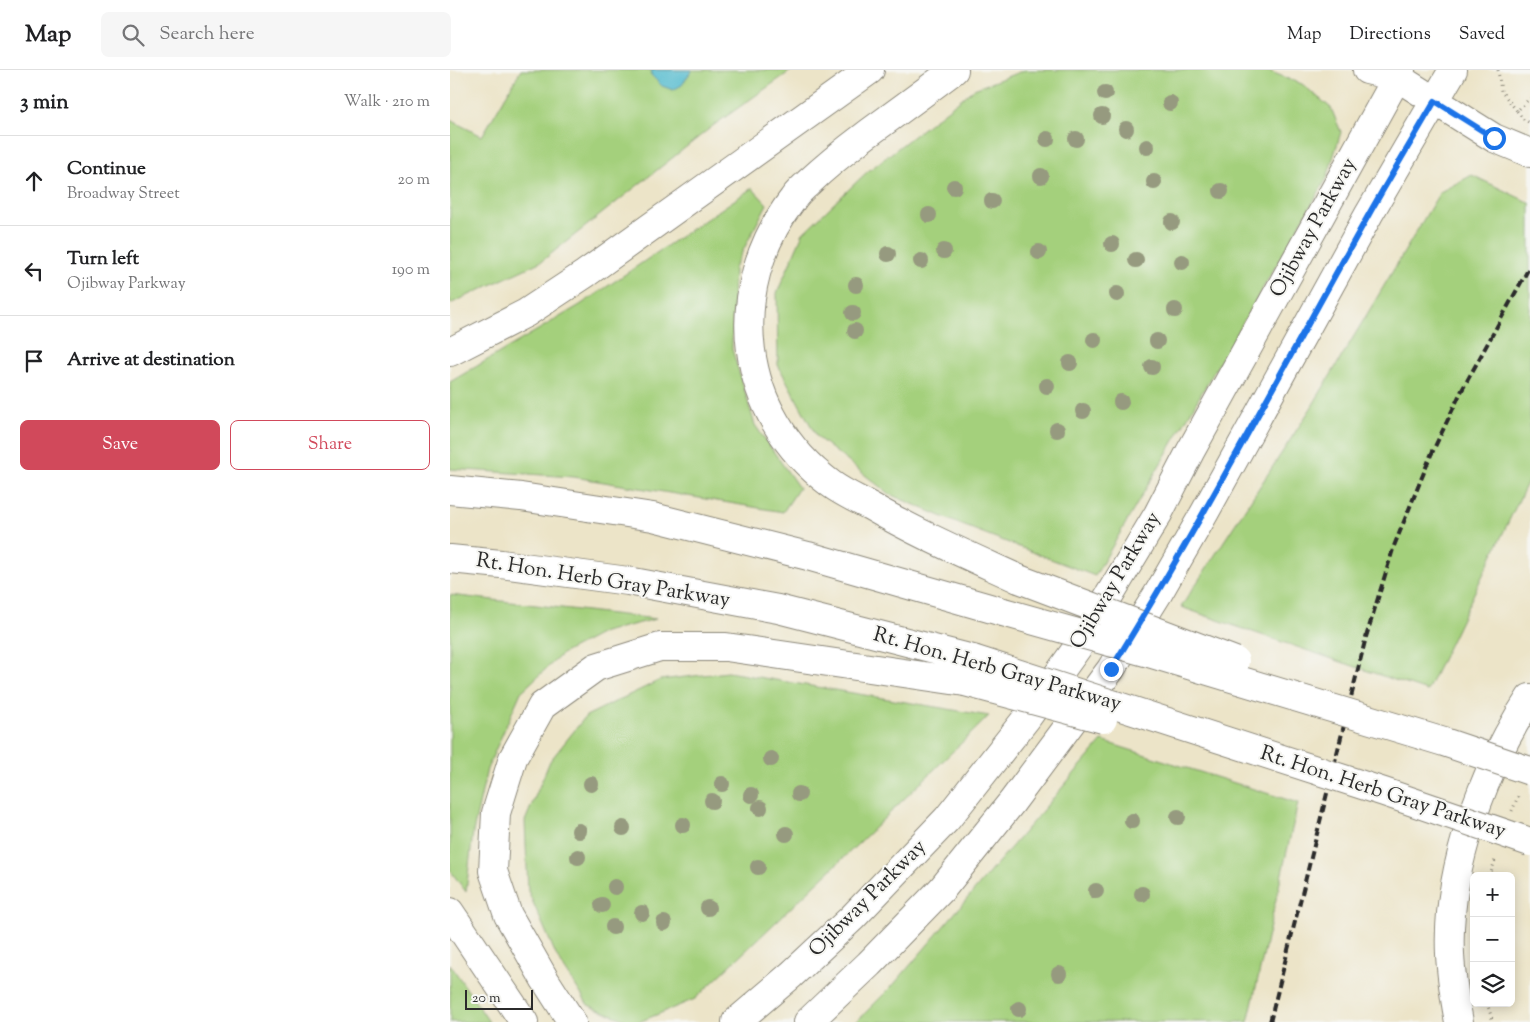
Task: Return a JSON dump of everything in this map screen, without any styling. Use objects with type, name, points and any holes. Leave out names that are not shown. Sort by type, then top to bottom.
[{"type":"main road","points":[[450,352],[526,313],[585,274],[870,70]]},
{"type":"main road","points":[[954,70],[831,161],[793,198],[769,235],[754,278],[748,325],[753,368],[770,412],[796,452],[831,484],[900,523],[1019,579],[1444,742]]},
{"type":"main road","points":[[1366,70],[1396,72],[1435,101],[1494,138],[1530,153]]},
{"type":"main road","name":"Ojibway Parkway","points":[[808,1022],[869,964],[942,889],[1012,802],[1111,669],[1159,592],[1205,512],[1369,214],[1453,70]]},
{"type":"main road","name":"Ojibway Parkway","points":[[736,1022],[791,975],[852,918],[947,819],[1026,718],[1080,644],[1158,514],[1396,72]]},
{"type":"main road","points":[[450,490],[521,497],[653,517],[808,556],[1140,650],[1444,742],[1530,771]]},
{"type":"main road","name":"Rt. Hon. Herb Gray Parkway","points":[[450,559],[501,564],[628,582],[778,609],[969,671],[1384,792],[1530,842]]},
{"type":"main road","points":[[572,1022],[545,980],[508,915],[493,870],[496,813],[513,758],[542,706],[596,667],[660,647],[726,647],[969,671]]},
{"type":"main road","points":[[1459,1022],[1450,953],[1456,875],[1482,790],[1498,754],[1530,698]]},
{"type":"main road","points":[[450,912],[524,1022]]},
{"type":"path","points":[[1498,70],[1501,91],[1523,119],[1530,123]]},
{"type":"path","points":[[1517,111],[1530,98]]},
{"type":"path","points":[[1488,1007],[1493,1022]]},
{"type":"green space","points":[[521,70],[792,70],[714,125],[542,261],[450,304],[450,120],[482,136]]},
{"type":"green space","points":[[1025,70],[1266,70],[1302,84],[1331,108],[1341,132],[1327,178],[1095,576],[957,523],[889,494],[817,437],[778,365],[777,293],[803,233],[867,172],[974,89]]},
{"type":"green space","points":[[1472,175],[1530,203],[1530,477],[1427,691],[1181,607],[1311,408],[1440,192]]},
{"type":"green space","points":[[752,188],[767,204],[734,268],[732,349],[755,425],[799,488],[783,512],[574,477],[450,469],[450,382],[580,305]]},
{"type":"green space","points":[[450,595],[656,619],[604,632],[562,654],[521,692],[487,769],[473,832],[466,892],[450,870]]},
{"type":"green space","points":[[728,672],[989,716],[695,999],[639,1022],[630,1022],[588,1005],[557,957],[528,891],[525,821],[550,761],[586,716],[660,680]]},
{"type":"green space","points":[[1102,741],[1298,803],[1248,1022],[856,1022],[895,983]]},
{"type":"green space","points":[[450,964],[489,1022],[450,1022]]},
{"type":"water","points":[[652,70],[692,70],[682,85],[673,90],[662,86],[651,75]]},
{"type":"railway","points":[[1270,1022],[1366,637],[1394,546],[1431,455],[1461,392],[1530,266]]},
{"type":"route","points":[[1111,669],[1159,592],[1205,512],[1369,214],[1435,101],[1494,138]]}]
